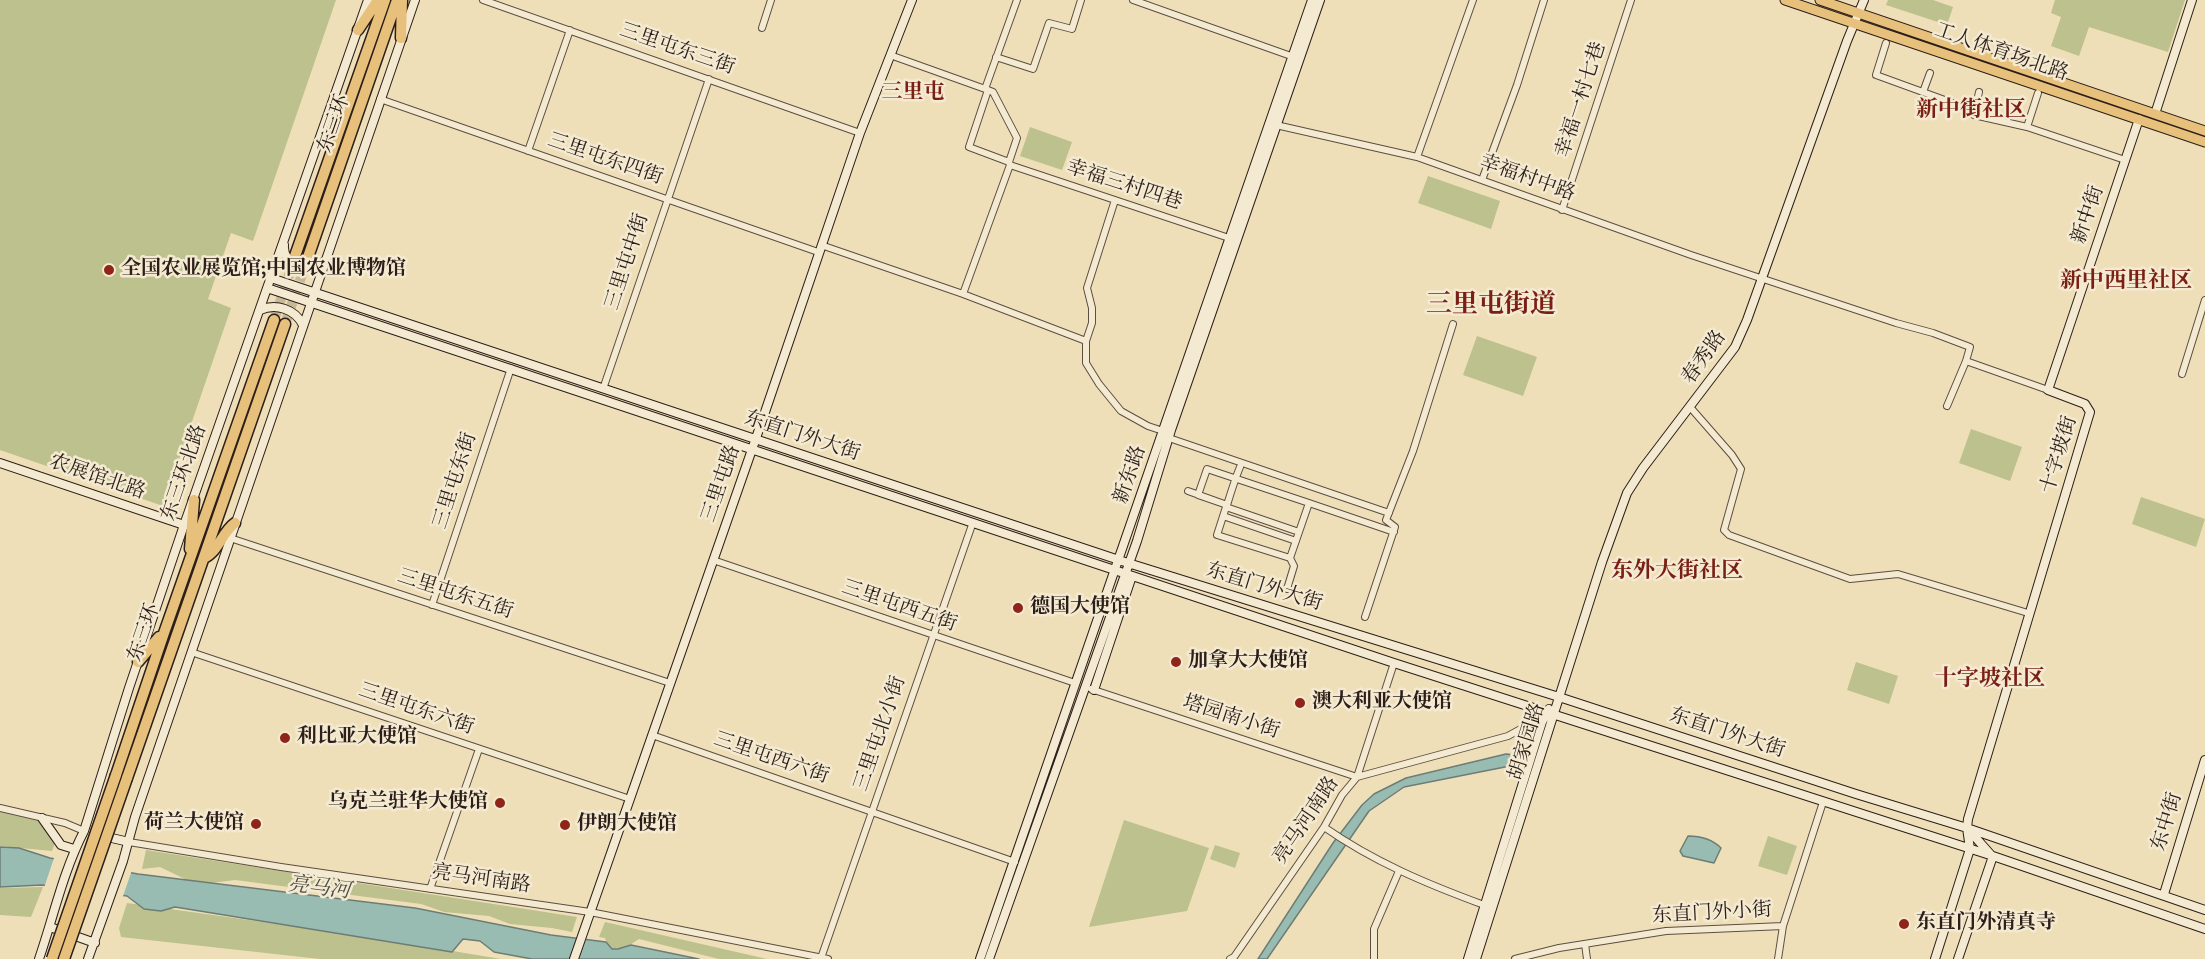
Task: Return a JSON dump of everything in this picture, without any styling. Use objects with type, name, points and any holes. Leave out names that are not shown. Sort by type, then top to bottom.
[{"type":"highway","points":[[358,30],[378,0]]},
{"type":"highway","name":"东三环","points":[[296,256],[385,0]]},
{"type":"highway","name":"东三环","points":[[307,260],[397,0]]},
{"type":"highway","points":[[401,38],[402,0]]},
{"type":"highway","name":"东三环","points":[[50,959],[121,776],[204,558],[279,322],[164,633],[121,776],[64,959]]},
{"type":"highway","points":[[189,564],[194,500]]},
{"type":"highway","points":[[204,558],[212,554],[229,527],[235,523]]},
{"type":"highway","points":[[138,662],[164,633]]},
{"type":"main road","name":"东三环北路","points":[[39,959],[57,897],[73,851],[84,831],[184,525],[368,0]]},
{"type":"main road","points":[[88,959],[415,0]]},
{"type":"main road","name":"三里屯路","points":[[574,959],[819,249],[860,133],[912,0]]},
{"type":"main road","name":"新东路","points":[[1128,563],[1141,530],[1166,434],[1228,238],[1312,0]]},
{"type":"main road","name":"新东路","points":[[980,959],[1118,559],[1166,434],[1320,0]]},
{"type":"main road","name":"工人体育场北路","points":[[1785,0],[2205,142]]},
{"type":"main road","name":"工人体育场北路","points":[[1820,0],[2205,131]]},
{"type":"main road","name":"春秀路","points":[[1559,697],[1616,520],[1627,493],[1642,468],[1735,347],[1864,0]]},
{"type":"main road","points":[[2155,114],[2192,0]]},
{"type":"main road","name":"新中街","points":[[2048,390],[2139,119]]},
{"type":"main road","points":[[284,242],[283,250],[287,258],[301,268],[318,267],[326,258]]},
{"type":"main road","name":"东直门外大街","points":[[271,278],[1128,563],[1559,697],[1967,828],[2205,910]]},
{"type":"main road","name":"东直门外大街","points":[[267,288],[1395,663],[1992,856]]},
{"type":"main road","points":[[260,310],[268,306],[287,310],[299,316],[303,325]]},
{"type":"main road","name":"十字坡街","points":[[1967,828],[2028,613],[2090,412],[2085,404],[2048,390]]},
{"type":"main road","name":"农展馆北路","points":[[0,462],[184,525]]},
{"type":"main road","points":[[989,959],[1089,688],[1128,574],[1128,563]]},
{"type":"main road","name":"胡家园路","points":[[1468,959],[1484,905],[1550,713],[1559,697]]},
{"type":"main road","name":"胡家园路","points":[[1476,959],[1550,713]]},
{"type":"main road","name":"东中街","points":[[2164,894],[2205,759]]},
{"type":"main road","points":[[42,818],[61,845],[73,851]]},
{"type":"main road","points":[[1935,959],[1970,849],[1967,828]]},
{"type":"main road","points":[[1967,828],[1992,856],[2205,929]]},
{"type":"main road","points":[[84,831],[129,842]]},
{"type":"main road","points":[[1958,959],[1992,856]]},
{"type":"main road","points":[[50,927],[95,943]]},
{"type":"main road","points":[[45,941],[50,959]]},
{"type":"street","name":"三里屯东三街","points":[[483,0],[860,133]]},
{"type":"street","points":[[762,27],[771,0]]},
{"type":"street","points":[[986,89],[1017,0]]},
{"type":"street","points":[[996,57],[1033,69],[1049,23],[1072,29],[1081,0]]},
{"type":"street","points":[[1133,0],[1291,56]]},
{"type":"street","points":[[1417,157],[1473,0]]},
{"type":"street","points":[[1482,180],[1517,85],[1544,0]]},
{"type":"street","name":"幸福一村七巷","points":[[1562,210],[1631,0]]},
{"type":"street","points":[[528,151],[570,30]]},
{"type":"street","points":[[1886,43],[1876,75],[1964,107],[1974,115],[2026,127],[2125,160]]},
{"type":"street","points":[[890,55],[993,92],[1017,138],[963,294]]},
{"type":"street","points":[[1923,92],[1930,73]]},
{"type":"street","name":"三里屯中街","points":[[603,389],[709,79]]},
{"type":"street","name":"幸福三村四巷","points":[[986,89],[969,147],[1009,164],[1228,238]]},
{"type":"street","points":[[1974,115],[1979,92]]},
{"type":"street","points":[[2026,127],[2038,93]]},
{"type":"street","name":"三里屯东四街","points":[[380,99],[667,199],[963,294],[1086,341]]},
{"type":"street","name":"幸福村中路","points":[[1276,125],[1417,157],[1762,279]]},
{"type":"street","points":[[1115,200],[1087,288],[1092,308],[1092,323],[1086,341],[1086,363],[1099,384],[1121,411],[1166,434],[1389,513]]},
{"type":"street","points":[[1762,279],[1933,333],[1970,347],[1947,406]]},
{"type":"street","points":[[2182,374],[2205,300]]},
{"type":"street","points":[[1365,617],[1394,532],[1395,527],[1386,520],[1413,451],[1453,324]]},
{"type":"street","name":"十字坡街","points":[[1966,361],[2048,390]]},
{"type":"street","name":"三里屯东街","points":[[432,605],[511,368]]},
{"type":"street","points":[[1690,408],[1732,455],[1741,470],[1724,530],[1730,535],[1850,579],[1898,574],[2028,613]]},
{"type":"street","points":[[1240,467],[1217,535],[1290,558]]},
{"type":"street","points":[[1299,532],[1198,495],[1207,469],[1394,532]]},
{"type":"street","points":[[1188,491],[1226,506]]},
{"type":"street","points":[[1287,589],[1294,567],[1290,558],[1309,503]]},
{"type":"street","points":[[1223,516],[1296,541]]},
{"type":"street","name":"三里屯北小街","points":[[824,958],[871,812],[973,522]]},
{"type":"street","name":"三里屯东五街","points":[[230,538],[670,683]]},
{"type":"street","name":"三里屯西五街","points":[[713,560],[1075,683]]},
{"type":"street","name":"三里屯东六街","points":[[191,652],[630,799]]},
{"type":"street","points":[[1357,777],[1395,663]]},
{"type":"street","name":"塔园南小街","points":[[1089,688],[1357,777]]},
{"type":"street","name":"亮马河南路","points":[[1230,959],[1234,957],[1324,826],[1342,795],[1357,777],[1508,736],[1550,713]]},
{"type":"street","name":"三里屯西六街","points":[[652,735],[1015,862]]},
{"type":"street","points":[[430,890],[479,749]]},
{"type":"street","name":"东直门外小街","points":[[1515,959],[1585,944],[1666,931],[1783,926],[1823,801]]},
{"type":"street","points":[[0,808],[65,823],[84,831]]},
{"type":"street","points":[[1324,826],[1350,845],[1414,879],[1484,905]]},
{"type":"street","name":"亮马河南路","points":[[129,842],[430,890],[590,912],[824,958]]},
{"type":"street","points":[[1374,959],[1374,929],[1399,871]]},
{"type":"street","points":[[1778,959],[1783,926]]},
{"type":"street","points":[[1585,944],[1587,959]]},
{"type":"green space","name":"全国农业展览馆;中国农业博物馆","points":[[0,0],[336,0],[253,241],[231,233],[208,299],[231,308],[163,506],[0,450]]},
{"type":"green space","points":[[1888,0],[1933,0],[1953,7],[1947,25],[1886,5]]},
{"type":"green space","points":[[2055,0],[2185,0],[2168,52],[2089,27],[2079,56],[2051,46],[2061,17],[2051,13]]},
{"type":"green space","points":[[1030,127],[1072,142],[1062,170],[1020,156]]},
{"type":"green space","points":[[1428,176],[1500,201],[1491,229],[1418,203]]},
{"type":"green space","points":[[1477,336],[1537,357],[1523,396],[1463,375]]},
{"type":"green space","points":[[1971,429],[2022,447],[2010,481],[1959,463]]},
{"type":"green space","points":[[2141,497],[2205,519],[2196,547],[2132,524]]},
{"type":"green space","points":[[1856,662],[1898,676],[1889,704],[1847,690]]},
{"type":"green space","points":[[0,811],[39,821],[55,843],[52,851],[0,846]]},
{"type":"green space","points":[[1124,820],[1209,848],[1187,911],[1089,927]]},
{"type":"green space","points":[[1768,836],[1797,846],[1787,875],[1758,866]]},
{"type":"green space","points":[[1215,845],[1240,853],[1235,868],[1210,859]]},
{"type":"green space","points":[[146,850],[577,917],[572,932],[510,924],[489,916],[444,912],[421,904],[235,880],[211,883],[187,880],[160,867],[142,869]]},
{"type":"green space","points":[[43,887],[31,917],[0,915],[0,888]]},
{"type":"green space","points":[[127,903],[356,935],[501,959],[320,959],[121,937],[119,928]]},
{"type":"green space","points":[[605,922],[767,959],[719,959],[639,939],[625,948],[612,949],[605,938],[599,937]]},
{"type":"water","points":[[1506,754],[1515,755],[1515,760],[1510,766],[1404,787],[1369,811],[1267,959],[1258,959],[1333,843],[1362,805],[1374,794],[1406,778]]},
{"type":"water","points":[[1688,836],[1706,839],[1721,848],[1714,863],[1683,856],[1680,851]]},
{"type":"water","points":[[0,847],[19,848],[50,858],[138,874],[415,908],[551,935],[606,942],[612,949],[631,945],[699,959],[532,959],[494,952],[480,941],[463,939],[452,952],[175,907],[161,911],[144,909],[127,896],[42,885],[0,887]]},
{"type":"pier","points":[[55,855],[132,870],[122,899],[44,888]]},
{"type":"tunnel","points":[[274,320],[295,257]]},
{"type":"tunnel","points":[[285,324],[307,260]]},
{"type":"place","name":"全国农业展览馆;中国农业博物馆","points":[[109,270]]},
{"type":"place","name":"德国大使馆","points":[[1018,608]]},
{"type":"place","name":"加拿大大使馆","points":[[1176,662]]},
{"type":"place","name":"澳大利亚大使馆","points":[[1300,703]]},
{"type":"place","name":"利比亚大使馆","points":[[285,738]]},
{"type":"place","name":"乌克兰驻华大使馆","points":[[500,803]]},
{"type":"place","name":"荷兰大使馆","points":[[256,824]]},
{"type":"place","name":"伊朗大使馆","points":[[565,825]]},
{"type":"place","name":"东直门外清真寺","points":[[1904,924]]},
{"type":"district","name":"三里屯","points":[[913,93]]},
{"type":"district","name":"新中街社区","points":[[1971,111]]},
{"type":"district","name":"新中西里社区","points":[[2126,282]]},
{"type":"district","name":"三里屯街道","points":[[1491,306]]},
{"type":"district","name":"东外大街社区","points":[[1677,572]]},
{"type":"district","name":"十字坡社区","points":[[1990,680]]},
{"type":"water label","name":"亮马河","points":[[319,889]]}]
